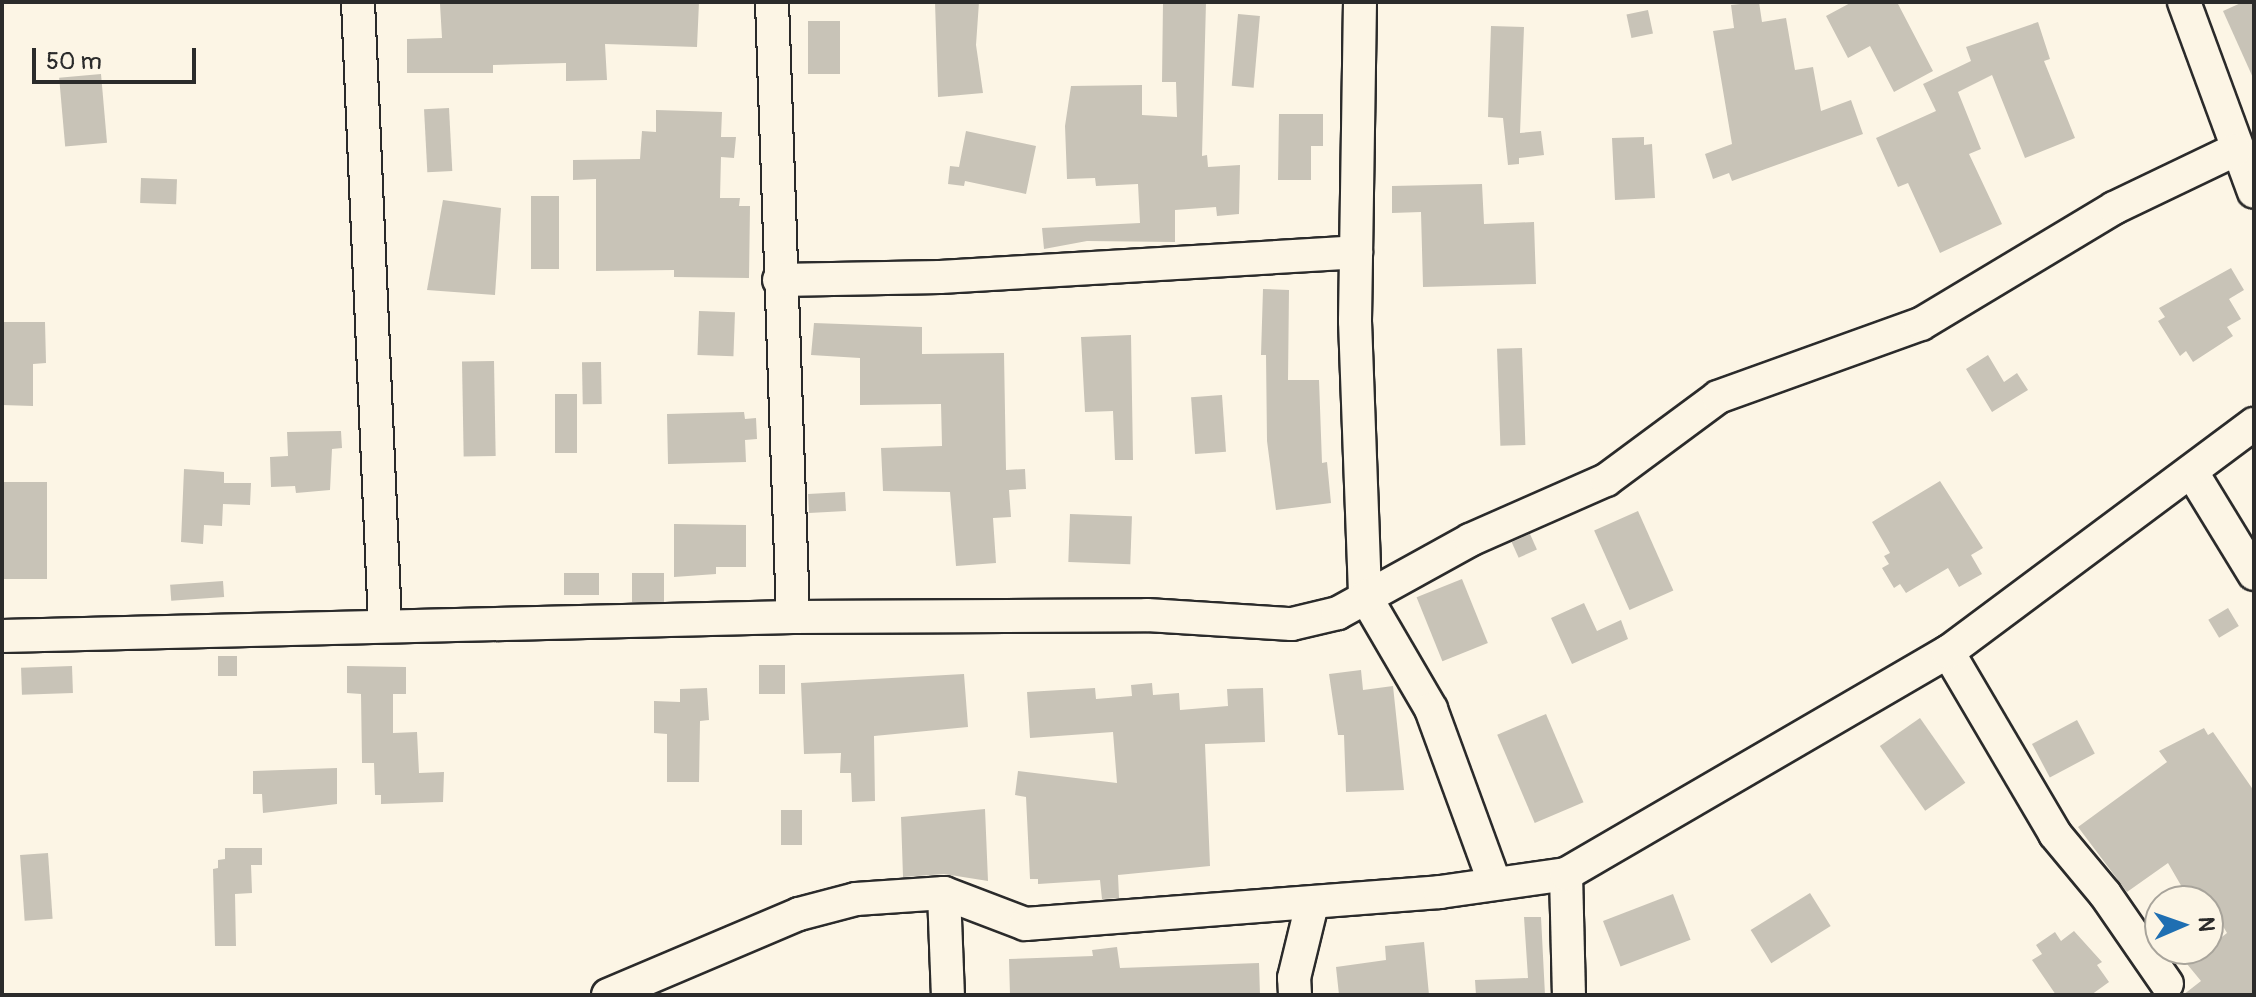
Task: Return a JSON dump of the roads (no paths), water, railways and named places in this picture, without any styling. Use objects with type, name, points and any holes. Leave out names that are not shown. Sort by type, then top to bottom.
[{"type":"street","points":[[358,2],[385,623]]},
{"type":"street","points":[[772,2],[779,280],[793,617]]},
{"type":"street","points":[[1360,2],[1356,252],[1365,596],[1431,709],[1494,881]]},
{"type":"street","points":[[2184,2],[2235,150],[2254,192]]},
{"type":"street","points":[[2,636],[320,630],[385,623],[793,617],[1147,615],[1292,624],[1338,613],[1470,540],[1606,480],[1718,397],[1921,324],[2114,208],[2235,150]]},
{"type":"street","points":[[779,280],[940,277],[1356,252]]},
{"type":"street","points":[[608,995],[799,914],[856,899],[944,893],[1025,924],[1312,904],[1440,892],[1494,881],[1566,874],[1948,652],[2193,474],[2254,424]]},
{"type":"street","points":[[2193,474],[2254,574]]},
{"type":"street","points":[[1948,652],[2055,834],[2105,894],[2167,984]]},
{"type":"street","points":[[1566,874],[1569,995]]},
{"type":"street","points":[[944,893],[948,995]]},
{"type":"street","points":[[1295,995],[1294,978],[1312,904]]}]
